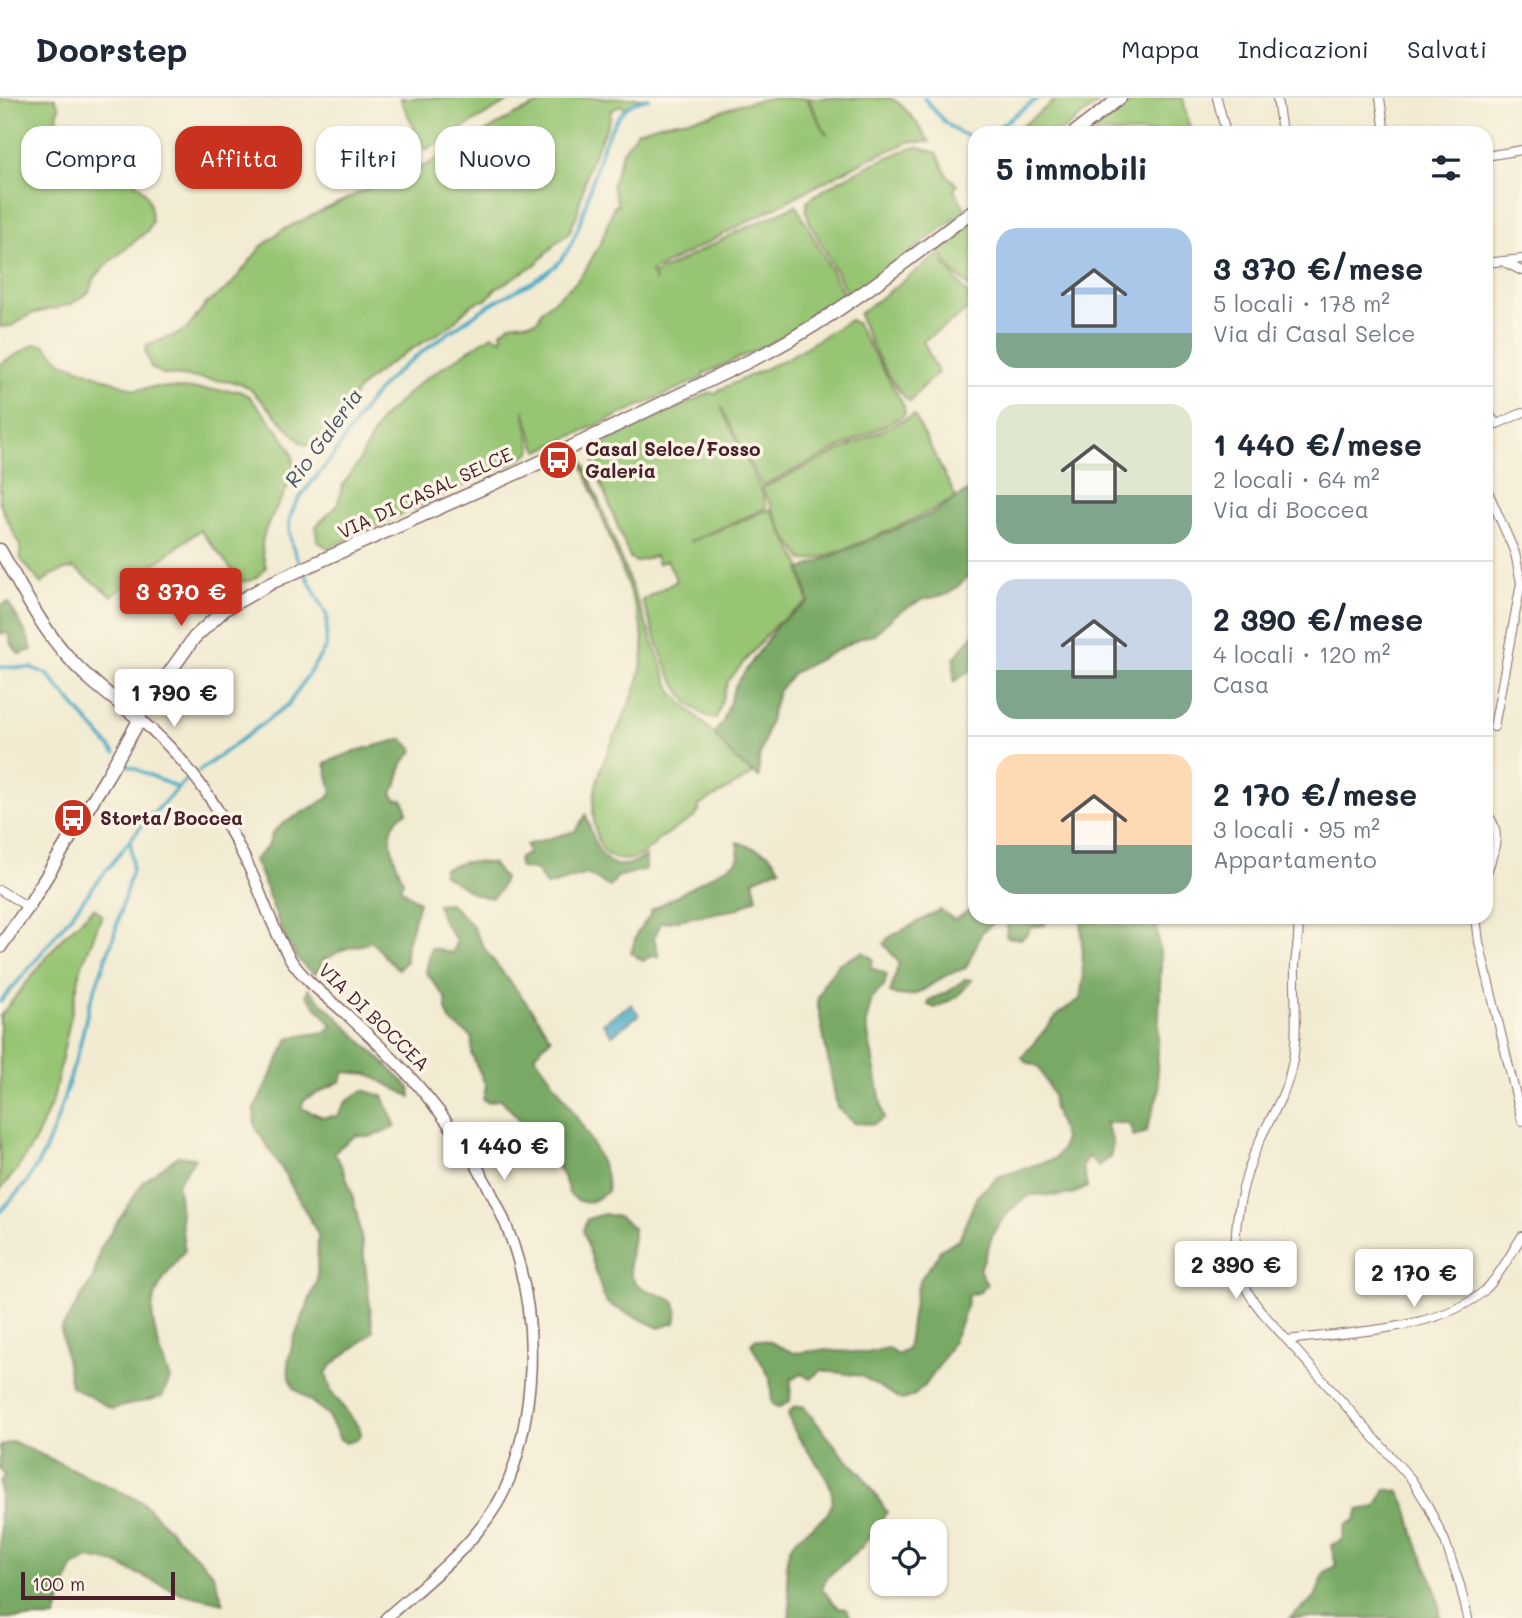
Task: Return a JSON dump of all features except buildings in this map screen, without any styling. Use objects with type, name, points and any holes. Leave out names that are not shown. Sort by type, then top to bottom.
[{"type":"main road","points":[[1083,126],[1120,98]]},
{"type":"main road","name":"VIA DI CASAL SELCE","points":[[0,947],[28,907],[108,775],[142,711],[194,638],[225,610],[273,582],[526,468],[789,341],[860,296],[968,214]]},
{"type":"main road","name":"VIA DI BOCCEA","points":[[0,550],[36,614],[62,651],[81,671],[139,719]]},
{"type":"street","points":[[1217,98],[1224,126]]},
{"type":"street","points":[[1277,98],[1281,126]]},
{"type":"street","points":[[1380,98],[1384,126]]},
{"type":"street","points":[[1493,155],[1522,150]]},
{"type":"street","points":[[1493,262],[1522,259]]},
{"type":"street","points":[[1503,261],[1522,271]]},
{"type":"street","points":[[1493,419],[1497,424],[1522,413]]},
{"type":"street","points":[[1493,504],[1515,553],[1521,583],[1494,727]]},
{"type":"street","name":"VIA DI BOCCEA","points":[[139,719],[185,764],[198,784],[245,860],[292,961],[306,978],[396,1061],[445,1120],[477,1166],[510,1234],[522,1273],[532,1353],[524,1425],[513,1470],[503,1495],[474,1536],[436,1575],[386,1618]]},
{"type":"street","points":[[1493,822],[1496,834],[1493,853]]},
{"type":"street","points":[[0,890],[28,907]]},
{"type":"street","points":[[1298,924],[1295,956],[1296,1041],[1292,1067],[1283,1095],[1260,1138],[1246,1174],[1239,1208],[1238,1265],[1246,1290],[1416,1486],[1445,1541],[1468,1618]]},
{"type":"street","points":[[1477,924],[1522,1121]]},
{"type":"street","points":[[1287,1340],[1413,1324],[1446,1314],[1469,1302],[1489,1286],[1522,1236]]},
{"type":"green space","points":[[0,98],[55,98],[59,107],[57,117],[59,126],[21,126],[21,189],[142,189],[148,198],[152,222],[147,231],[95,277],[89,292],[71,304],[31,314],[11,326],[0,327]]},
{"type":"green space","points":[[400,98],[514,98],[466,126],[435,126],[435,144],[425,150],[421,142],[421,126],[413,126]]},
{"type":"green space","points":[[552,98],[642,98],[624,108],[621,105],[611,111],[588,168],[577,214],[569,233],[536,264],[495,289],[486,300],[467,308],[450,326],[400,356],[369,379],[355,394],[324,440],[313,445],[302,443],[250,389],[240,383],[163,374],[151,367],[145,351],[148,344],[188,328],[206,304],[230,286],[261,247],[282,230],[363,191],[421,189],[421,167],[435,160],[435,189],[555,189],[555,126],[496,126]]},
{"type":"green space","points":[[770,98],[806,98],[827,135],[808,98],[890,98],[907,111],[930,142],[909,142],[866,160],[651,272],[656,282],[653,275],[796,205],[844,294],[843,299],[786,336],[703,373],[704,377],[539,451],[524,410],[532,450],[521,459],[328,548],[317,541],[316,526],[337,506],[343,485],[360,460],[381,419],[419,383],[492,335],[502,339],[501,332],[511,324],[538,320],[542,310],[575,283],[586,269],[601,242],[614,206],[618,205],[612,186],[622,153],[637,131],[711,115],[740,104]]},
{"type":"green space","points":[[1058,98],[1105,98],[1068,126],[1022,126]]},
{"type":"green space","points":[[1137,98],[1183,98],[1189,126],[1099,126]]},
{"type":"green space","points":[[918,147],[937,153],[947,175],[957,185],[954,190],[966,210],[850,298],[810,223],[806,210],[807,202],[860,170]]},
{"type":"green space","points":[[968,226],[968,285],[953,272],[938,249]]},
{"type":"green space","points":[[938,255],[968,295],[968,309],[923,341],[938,373],[910,402],[895,386],[880,361],[859,314]]},
{"type":"green space","points":[[850,320],[856,323],[904,406],[905,414],[900,418],[762,486],[721,407],[764,497],[766,508],[689,542],[770,509],[801,566],[808,602],[776,624],[728,681],[716,719],[701,713],[688,702],[668,670],[642,600],[677,581],[667,560],[658,564],[655,556],[636,562],[630,558],[594,465],[595,449],[616,436],[711,392],[715,394],[786,359]]},
{"type":"green space","points":[[35,344],[44,345],[62,362],[135,390],[153,387],[239,391],[249,396],[285,440],[294,464],[292,476],[264,533],[262,548],[266,567],[258,576],[249,581],[241,581],[200,530],[112,596],[74,568],[56,573],[41,584],[21,559],[20,546],[0,504],[0,364]]},
{"type":"green space","points":[[914,415],[956,497],[854,546],[803,560],[787,538],[762,488]]},
{"type":"green space","points":[[582,457],[672,692],[737,761],[753,774],[699,806],[694,817],[658,840],[647,851],[626,860],[607,855],[599,842],[593,815],[595,789],[602,765],[634,692],[641,666],[643,640],[639,618],[580,459]]},
{"type":"green space","points":[[968,490],[968,576],[948,594],[921,600],[895,615],[873,635],[860,638],[793,673],[778,692],[759,759],[759,777],[735,759],[714,733],[723,722],[735,686],[779,623],[809,602],[801,569],[931,514]]},
{"type":"green space","points":[[8,602],[32,650],[19,654],[11,643],[9,634],[0,633],[0,606]]},
{"type":"green space","points":[[968,641],[968,672],[954,682],[954,658]]},
{"type":"green space","points":[[402,739],[414,750],[402,764],[392,793],[396,799],[403,800],[407,812],[398,818],[393,826],[391,843],[403,881],[400,888],[419,902],[406,947],[406,961],[399,969],[371,941],[322,960],[320,969],[314,974],[293,952],[285,938],[254,860],[268,845],[272,833],[284,823],[328,798],[332,791],[325,763],[355,751]]},
{"type":"green space","points":[[586,815],[602,856],[616,865],[628,865],[646,856],[646,869],[617,877],[610,887],[587,874],[547,886],[535,869],[520,868],[518,859],[529,853],[526,845],[575,831]]},
{"type":"green space","points":[[737,842],[768,853],[780,868],[753,880],[757,898],[737,909],[661,923],[654,938],[659,957],[651,956],[643,961],[631,953],[637,933],[652,910],[737,861]]},
{"type":"green space","points":[[464,862],[492,863],[504,879],[499,891],[491,898],[474,894],[443,874],[443,869]]},
{"type":"green space","points":[[450,903],[471,924],[486,951],[551,1038],[534,1055],[580,1122],[601,1162],[607,1179],[607,1192],[592,1201],[580,1201],[569,1194],[566,1182],[551,1157],[501,1099],[488,1102],[483,1100],[486,1086],[472,1055],[472,1037],[451,1022],[446,1010],[446,999],[426,972],[431,948],[453,953],[456,940],[443,921],[437,904]]},
{"type":"green space","points":[[94,908],[102,915],[81,968],[53,1100],[36,1139],[16,1171],[0,1190],[0,1016],[63,937]]},
{"type":"green space","points":[[940,910],[955,920],[968,911],[968,924],[993,924],[982,932],[966,968],[945,976],[914,994],[907,996],[890,993],[899,963],[884,944],[888,938]]},
{"type":"green space","points":[[1007,924],[1045,924],[1030,927],[1029,932],[1021,939],[1006,937]]},
{"type":"green space","points":[[1081,924],[1156,924],[1161,960],[1157,1072],[1159,1091],[1146,1132],[1134,1137],[1129,1123],[1106,1123],[1113,1143],[1110,1158],[1098,1166],[1088,1157],[1082,1166],[1087,1187],[1066,1195],[1029,1196],[1007,1215],[995,1230],[979,1269],[987,1285],[980,1292],[968,1295],[962,1320],[950,1347],[934,1373],[915,1394],[902,1400],[861,1376],[821,1370],[810,1379],[802,1374],[791,1379],[790,1401],[778,1408],[772,1403],[770,1378],[751,1344],[756,1339],[768,1341],[794,1353],[822,1350],[866,1353],[888,1348],[897,1355],[907,1350],[921,1278],[940,1250],[959,1239],[977,1196],[998,1177],[1054,1159],[1062,1149],[1064,1137],[1053,1106],[1053,1095],[1038,1066],[1026,1062],[1022,1057],[1059,1013],[1080,999],[1083,980]]},
{"type":"green space","points":[[863,952],[873,959],[871,968],[887,974],[884,986],[872,998],[866,1023],[884,1118],[874,1124],[854,1123],[837,1107],[817,1001],[824,983],[838,964]]},
{"type":"green space","points":[[965,979],[972,980],[957,997],[935,1008],[928,1005],[929,1000],[948,992]]},
{"type":"green space","points":[[308,989],[410,1088],[411,1097],[368,1074],[344,1072],[341,1081],[304,1100],[301,1108],[323,1117],[338,1116],[345,1103],[363,1090],[383,1096],[396,1127],[370,1137],[356,1135],[334,1152],[344,1171],[357,1214],[373,1331],[336,1361],[326,1373],[331,1391],[360,1429],[361,1435],[356,1440],[346,1443],[340,1439],[327,1414],[294,1388],[289,1378],[288,1362],[293,1341],[317,1281],[318,1234],[255,1127],[254,1110],[289,1038],[324,1032],[333,1026],[306,995]]},
{"type":"green space","points":[[178,1156],[195,1158],[177,1184],[185,1250],[158,1289],[152,1311],[157,1341],[170,1379],[162,1397],[112,1409],[71,1386],[61,1329],[93,1279],[100,1249],[143,1182]]},
{"type":"green space","points":[[604,1214],[620,1217],[633,1228],[630,1267],[634,1281],[642,1288],[675,1302],[675,1323],[659,1328],[608,1304],[583,1230],[587,1219]]},
{"type":"green space","points":[[803,1406],[845,1458],[861,1473],[887,1512],[882,1519],[870,1519],[870,1536],[861,1548],[826,1578],[822,1589],[838,1608],[846,1609],[851,1618],[789,1618],[790,1599],[786,1570],[789,1552],[798,1537],[825,1516],[832,1503],[830,1485],[825,1475],[792,1425],[788,1414],[794,1407]]},
{"type":"green space","points":[[12,1441],[141,1501],[212,1572],[224,1603],[180,1593],[114,1563],[89,1558],[72,1567],[55,1618],[0,1618],[0,1481],[5,1476],[0,1469],[0,1446]]},
{"type":"green space","points":[[1386,1489],[1399,1492],[1406,1505],[1417,1543],[1435,1588],[1440,1616],[1290,1618],[1315,1597],[1325,1572],[1336,1565],[1331,1545],[1342,1540],[1346,1525],[1355,1520],[1359,1510],[1376,1507]]},
{"type":"water","points":[[631,1004],[639,1015],[612,1035],[603,1023]]},
{"type":"waterway","name":"Rio Galeria","points":[[301,566],[289,533],[293,508],[368,404],[397,372],[431,346],[491,304],[555,266],[569,248],[579,225],[603,146],[614,123],[629,107],[649,98]]},
{"type":"waterway","name":"Rio Galeria","points":[[924,98],[952,128],[968,135]]},
{"type":"waterway","name":"Rio Galeria","points":[[1000,126],[1038,98]]},
{"type":"waterway","name":"Rio Galeria","points":[[199,771],[289,704],[326,647],[327,616],[305,573]]},
{"type":"waterway","points":[[0,667],[32,668],[47,674],[115,753]]},
{"type":"waterway","points":[[123,763],[178,788]]},
{"type":"waterway","name":"Rio Galeria","points":[[0,1002],[142,825],[187,779]]},
{"type":"waterway","points":[[0,1212],[27,1182],[44,1153],[56,1123],[79,1049],[89,1005],[113,939],[132,869],[131,839]]},
{"type":"place","name":"Casal Selce/Fosso Galeria","points":[[558,460]]},
{"type":"place","name":"Storta/Boccea","points":[[73,818]]}]
